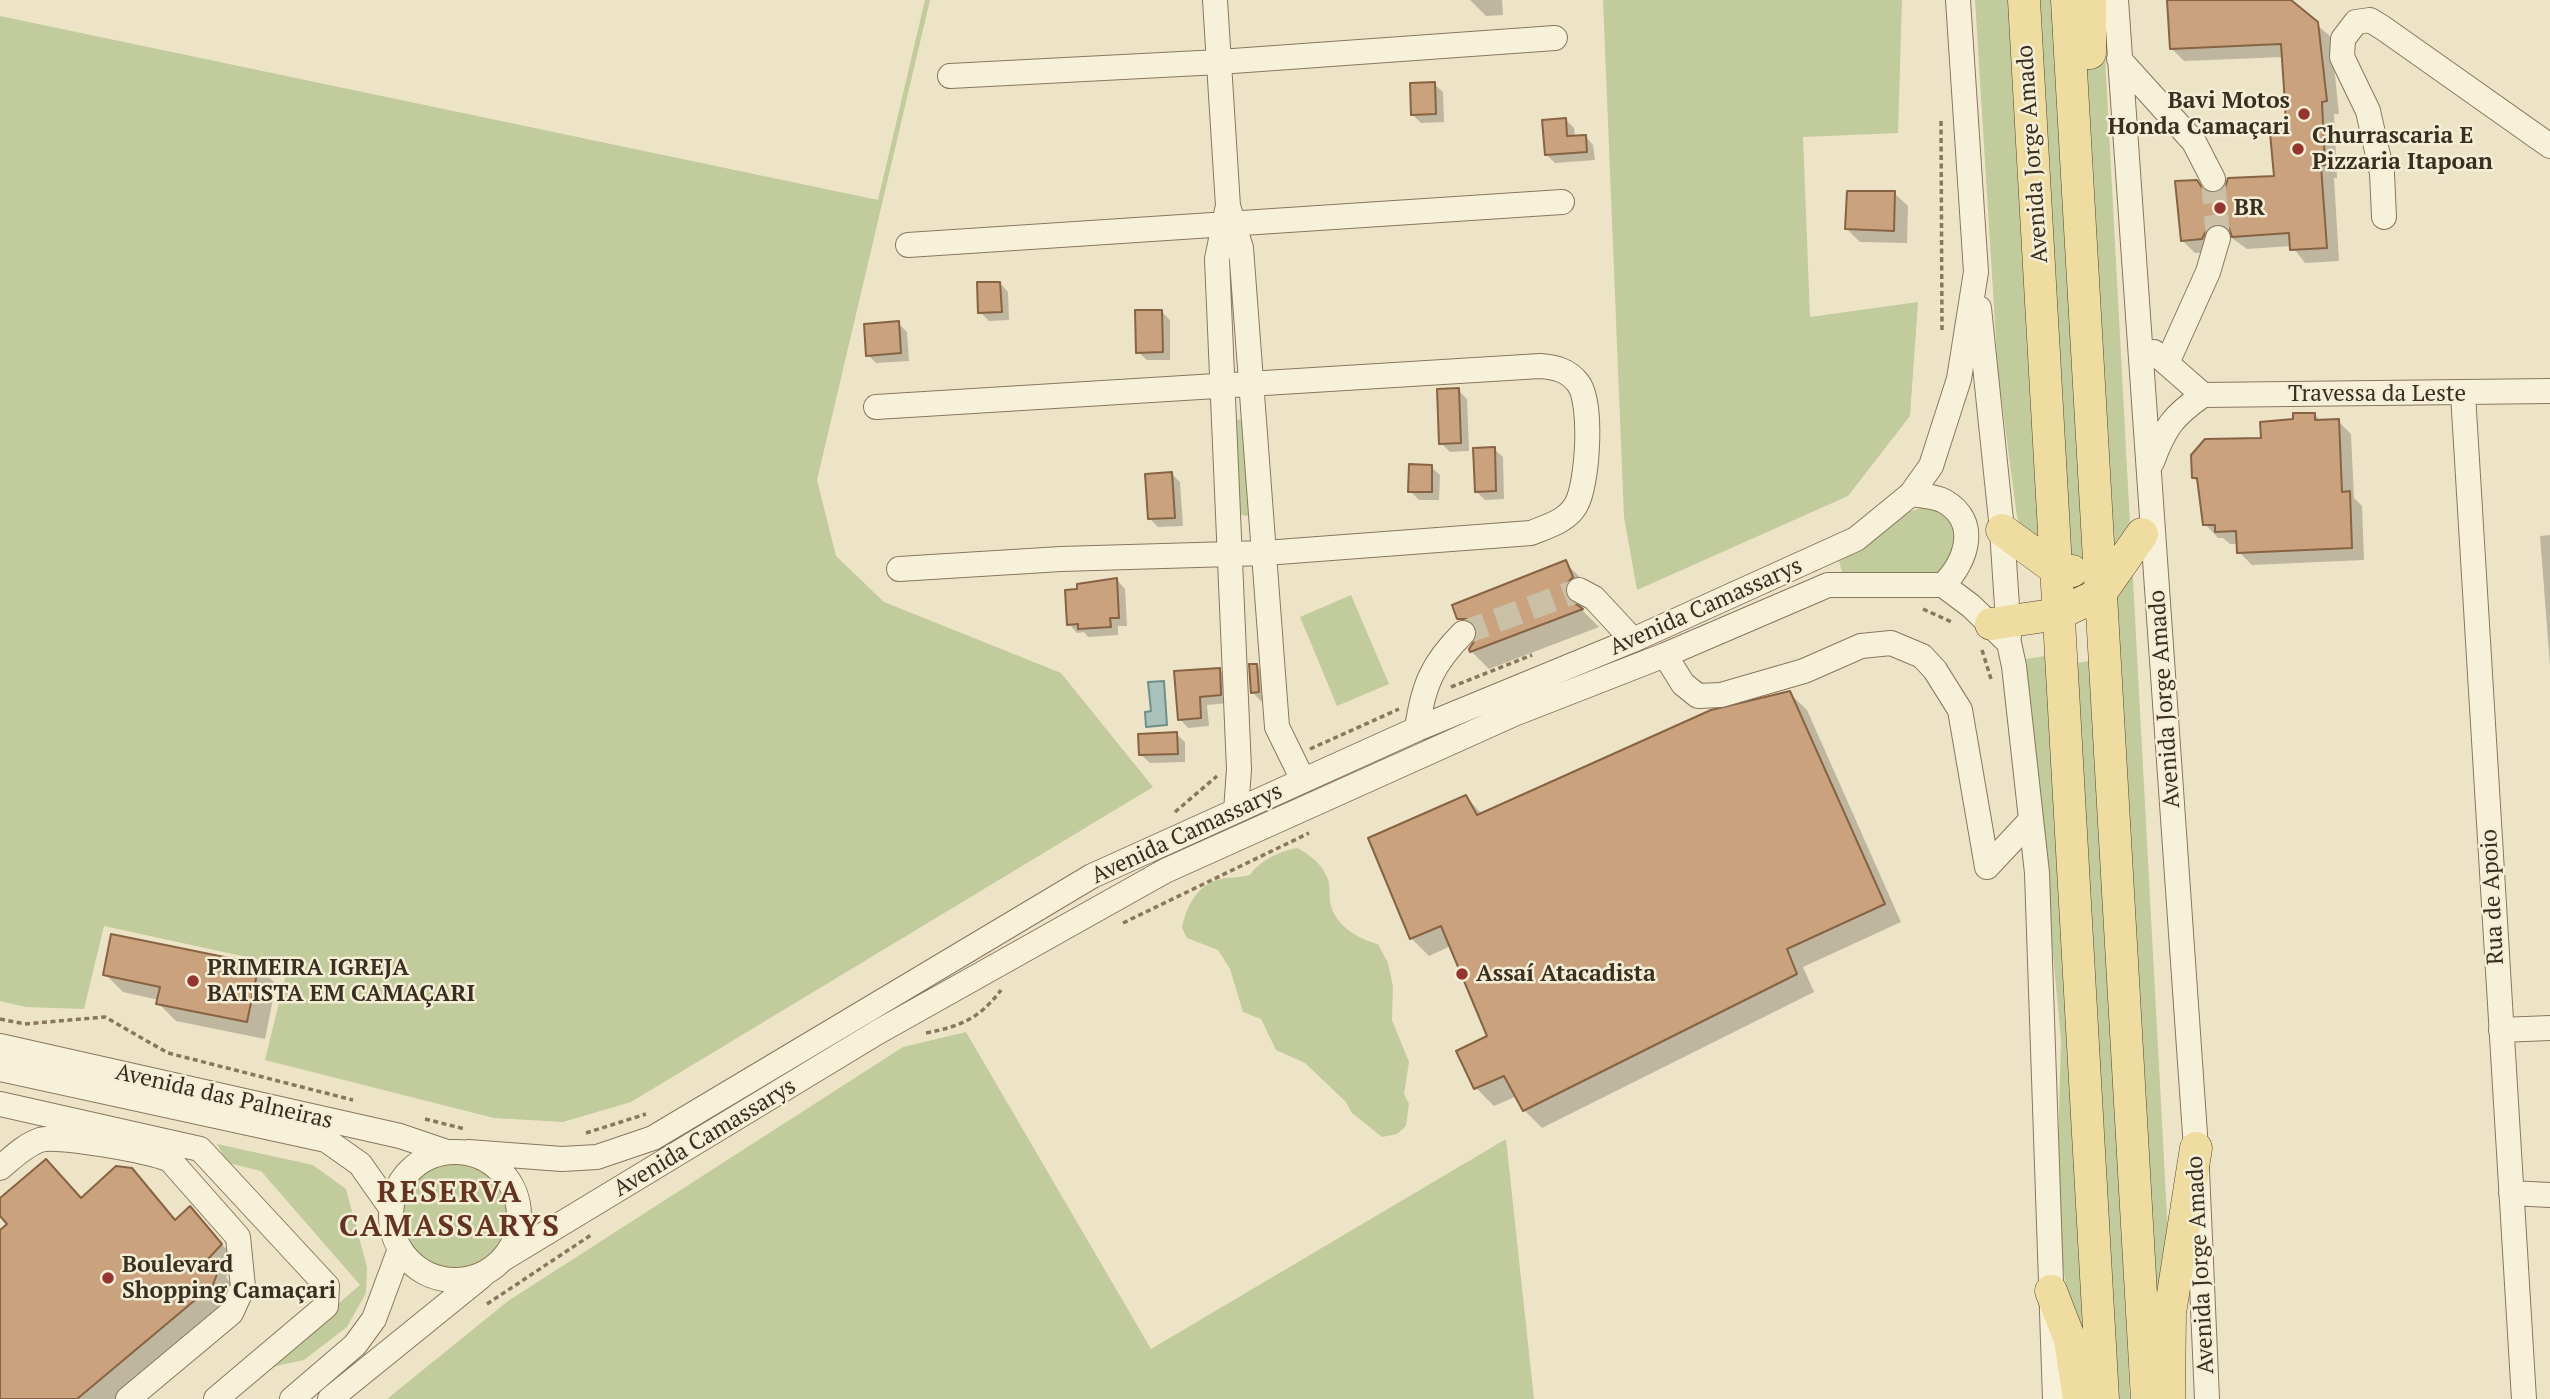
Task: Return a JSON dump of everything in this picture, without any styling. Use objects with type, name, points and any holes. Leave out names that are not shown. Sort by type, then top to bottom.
[{"type":"main road","name":"Avenida Jorge Amado","points":[[2024,0],[2103,1399]]},
{"type":"main road","name":"Avenida Jorge Amado","points":[[2067,0],[2147,1399]]},
{"type":"main road","points":[[2074,130],[2090,48],[2090,0]]},
{"type":"main road","points":[[1995,633],[2059,614],[2100,581],[2147,524]]},
{"type":"main road","points":[[2002,530],[2057,570],[2100,581]]},
{"type":"main road","points":[[2169,1399],[2170,1313],[2196,1148]]},
{"type":"main road","points":[[2051,1291],[2070,1340],[2079,1399]]},
{"type":"street","points":[[1215,0],[1228,218],[1217,259],[1237,736],[1236,811]]},
{"type":"street","points":[[1958,0],[1976,272],[2002,530],[1995,633],[2031,820],[2037,873],[2054,1399]]},
{"type":"street","name":"Avenida Jorge Amado","points":[[2116,0],[2138,338],[2150,469],[2147,524],[2196,1148],[2207,1399]]},
{"type":"street","points":[[2384,217],[2382,173],[2368,111],[2342,57],[2341,46],[2356,22],[2370,20],[2383,28],[2550,146]]},
{"type":"street","points":[[950,76],[1219,62],[1555,38]]},
{"type":"street","points":[[2119,59],[2194,142],[2213,179]]},
{"type":"street","points":[[908,246],[1228,218],[1562,202]]},
{"type":"street","points":[[1228,218],[1241,248],[1277,727],[1303,780]]},
{"type":"street","points":[[2166,363],[2208,272],[2218,238]]},
{"type":"street","name":"Avenida Camassarys","points":[[460,1144],[562,1159],[597,1157],[653,1138],[1092,876],[1417,729],[1633,640],[1856,540],[1911,494],[1931,466],[1959,379],[1976,272]]},
{"type":"street","points":[[2138,338],[2203,395],[2175,414],[2162,435],[2150,469]]},
{"type":"street","points":[[876,407],[1540,366],[1556,368],[1570,375],[1584,394],[1587,457],[1585,483],[1575,507],[1560,522],[1531,533],[1265,553],[1061,559],[899,569]]},
{"type":"street","name":"Travessa da Leste","points":[[2203,395],[2550,391]]},
{"type":"street","name":"Rua de Apoio","points":[[2463,394],[2524,1399]]},
{"type":"street","points":[[1911,494],[1942,500],[1958,511],[1968,531],[1967,547],[1956,573],[1943,585],[1995,633]]},
{"type":"street","name":"Avenida Camassarys","points":[[495,1266],[878,1032],[1141,884],[1514,713],[1665,655],[1828,585],[1943,585]]},
{"type":"street","points":[[1579,590],[1594,598],[1633,640]]},
{"type":"street","points":[[1417,729],[1427,680],[1448,649],[1463,634]]},
{"type":"street","points":[[1665,655],[1683,684],[1698,696],[1721,695],[1804,671],[1870,644],[1891,643],[1922,656],[1935,670],[1960,710],[1987,867],[2031,820]]},
{"type":"street","points":[[1237,736],[1247,723],[1265,721],[1277,727]]},
{"type":"street","points":[[2501,1030],[2550,1028]]},
{"type":"street","name":"Avenida das Palneiras","points":[[0,1046],[400,1136],[460,1144]]},
{"type":"street","name":"Avenida das Palneiras","points":[[0,1069],[326,1140],[360,1164],[391,1208]]},
{"type":"street","points":[[0,1104],[200,1149],[327,1286],[326,1306],[216,1399]]},
{"type":"street","points":[[0,1168],[22,1149],[43,1139],[130,1148],[158,1155],[170,1160],[238,1237],[243,1287],[231,1313],[128,1399]]},
{"type":"street","points":[[330,1399],[495,1266],[513,1243],[519,1224],[519,1205],[512,1186],[501,1171],[486,1159],[460,1144],[426,1158],[409,1170],[397,1188],[391,1208],[392,1230],[400,1249],[413,1265],[429,1275],[449,1280],[469,1279],[495,1266]]},
{"type":"street","points":[[2511,1192],[2550,1195]]},
{"type":"street","points":[[292,1399],[355,1345],[374,1319],[400,1249]]},
{"type":"path","points":[[1941,110],[1942,339]]},
{"type":"path","points":[[1912,604],[1957,624]]},
{"type":"path","points":[[1993,683],[1983,651],[1995,633]]},
{"type":"path","points":[[1309,750],[1422,699],[1544,650]]},
{"type":"path","points":[[1172,815],[1218,775]]},
{"type":"path","points":[[1118,925],[1319,829]]},
{"type":"path","points":[[920,1034],[954,1027],[985,1011],[1005,986]]},
{"type":"path","points":[[0,1019],[25,1024],[105,1017],[168,1053],[364,1103]]},
{"type":"path","points":[[578,1136],[649,1113]]},
{"type":"path","points":[[416,1116],[460,1144]]},
{"type":"path","points":[[478,1311],[595,1232]]},
{"type":"green space","points":[[925,0],[930,0],[817,480],[836,556],[884,602],[1061,673],[1153,787],[631,1102],[563,1122],[494,1118],[265,1060],[288,966],[104,926],[84,1009],[26,1007],[0,1001],[0,16],[878,200]]},
{"type":"green space","points":[[1603,0],[1902,0],[1898,133],[1803,137],[1810,317],[1918,302],[1910,416],[1848,496],[1637,590],[1624,517]]},
{"type":"green space","points":[[1975,0],[2015,0],[2044,549],[2024,536],[2017,517],[1998,372]]},
{"type":"green space","points":[[2039,0],[2055,0],[2086,557],[2069,563]]},
{"type":"green space","points":[[2077,0],[2102,0],[2168,1235],[2163,1286],[2152,1296]]},
{"type":"green space","points":[[1239,419],[1244,421],[1251,513],[1247,516],[1242,515],[1239,510],[1235,423]]},
{"type":"green space","points":[[1926,506],[1944,511],[1957,525],[1950,562],[1935,575],[1842,572],[1839,561],[1909,512]]},
{"type":"green space","points":[[1351,595],[1389,684],[1337,706],[1300,617]]},
{"type":"green space","points":[[2051,655],[2092,1399],[2067,1293],[2056,1224],[2061,1041],[2026,659]]},
{"type":"green space","points":[[2090,661],[2097,736],[2130,1399],[2113,1399],[2075,663]]},
{"type":"green space","points":[[1298,848],[1324,870],[1336,918],[1355,935],[1378,944],[1388,963],[1393,987],[1392,1020],[1409,1062],[1404,1094],[1409,1104],[1406,1126],[1397,1134],[1382,1137],[1352,1113],[1346,1102],[1305,1063],[1276,1050],[1261,1019],[1243,1012],[1230,969],[1218,950],[1187,938],[1182,928],[1191,902],[1202,888],[1218,880],[1250,875],[1271,857]]},
{"type":"green space","points":[[966,1032],[1151,1349],[1506,1139],[1534,1399],[387,1399],[508,1301],[903,1047]]},
{"type":"green space","points":[[217,1144],[313,1165],[346,1189],[367,1267],[366,1293],[347,1327],[304,1360],[262,1369],[360,1285],[261,1171],[228,1163]]},
{"type":"green space","points":[[455,1158],[477,1162],[487,1167],[503,1183],[508,1193],[512,1215],[508,1237],[503,1247],[487,1263],[477,1268],[455,1272],[433,1268],[423,1263],[407,1247],[402,1237],[398,1215],[402,1193],[407,1183],[423,1167],[433,1162]]},
{"type":"water","points":[[1164,681],[1167,725],[1146,727],[1145,712],[1151,711],[1148,682]]},
{"type":"building","points":[[2167,0],[2291,0],[2318,22],[2327,101],[2322,102],[2325,165],[2321,166],[2327,248],[2290,250],[2289,233],[2232,237],[2229,228],[2222,224],[2208,227],[2202,239],[2181,241],[2175,181],[2197,180],[2204,191],[2213,194],[2225,188],[2228,178],[2274,176],[2270,133],[2286,131],[2285,104],[2281,44],[2170,49]]},
{"type":"building","points":[[1435,82],[1436,114],[1411,115],[1410,83]]},
{"type":"building","points":[[1566,118],[1567,136],[1586,135],[1587,152],[1545,155],[1542,120]]},
{"type":"building","points":[[1847,191],[1895,191],[1894,231],[1845,229]]},
{"type":"building","points":[[977,282],[1000,282],[1002,312],[978,313]]},
{"type":"building","points":[[1135,310],[1162,310],[1163,352],[1136,353]]},
{"type":"building","points":[[899,321],[901,353],[866,356],[864,324]]},
{"type":"building","points":[[1459,388],[1461,443],[1439,444],[1437,389]]},
{"type":"building","points":[[2293,413],[2315,413],[2315,420],[2339,419],[2342,492],[2350,491],[2352,548],[2237,553],[2236,531],[2215,532],[2215,525],[2203,525],[2197,478],[2192,478],[2191,455],[2205,439],[2261,438],[2260,422],[2293,419]]},
{"type":"building","points":[[1495,447],[1496,491],[1475,492],[1473,448]]},
{"type":"building","points":[[1409,464],[1432,465],[1432,492],[1408,492]]},
{"type":"building","points":[[1172,472],[1175,518],[1148,519],[1145,474]]},
{"type":"building","points":[[1566,560],[1573,577],[1566,584],[1566,597],[1583,609],[1470,652],[1469,649],[1477,637],[1477,628],[1467,619],[1457,619],[1452,605]]},
{"type":"building","points":[[1117,578],[1119,618],[1110,618],[1111,627],[1078,629],[1078,624],[1067,625],[1065,590],[1077,589],[1077,584]]},
{"type":"building","points":[[1249,664],[1257,664],[1259,692],[1251,693]]},
{"type":"building","points":[[1220,668],[1221,695],[1200,697],[1201,718],[1178,720],[1174,671]]},
{"type":"building","name":"Assaí Atacadista","points":[[1790,691],[1885,904],[1787,949],[1797,974],[1523,1111],[1504,1076],[1474,1089],[1456,1051],[1487,1036],[1441,926],[1410,939],[1368,838],[1466,795],[1477,815],[1711,710]]},
{"type":"building","points":[[1177,732],[1178,754],[1139,755],[1138,734]]},
{"type":"building","name":"PRIMEIRA IGREJA BATISTA EM CAMAÇARI","points":[[111,934],[259,964],[247,1022],[156,1004],[160,987],[103,975]]},
{"type":"building","name":"Boulevard Shopping Camaçari","points":[[46,1159],[81,1198],[116,1166],[132,1168],[175,1220],[190,1206],[222,1244],[209,1258],[218,1271],[213,1285],[77,1399],[0,1399],[0,1230],[7,1224],[0,1216],[0,1198]]},
{"type":"tunnel","points":[[2213,179],[2218,238]]},
{"type":"tunnel","points":[[1463,633],[1579,590]]},
{"type":"place","name":"Bavi Motos Honda Camaçari","points":[[2304,114]]},
{"type":"place","name":"Churrascaria E Pizzaria Itapoan","points":[[2298,149]]},
{"type":"place","name":"BR","points":[[2220,208]]},
{"type":"place","name":"Assaí Atacadista","points":[[1462,974]]},
{"type":"place","name":"PRIMEIRA IGREJA BATISTA EM CAMAÇARI","points":[[193,981]]},
{"type":"place","name":"Boulevard Shopping Camaçari","points":[[108,1278]]},
{"type":"district","name":"RESERVA CAMASSARYS","points":[[450,1210]]}]
